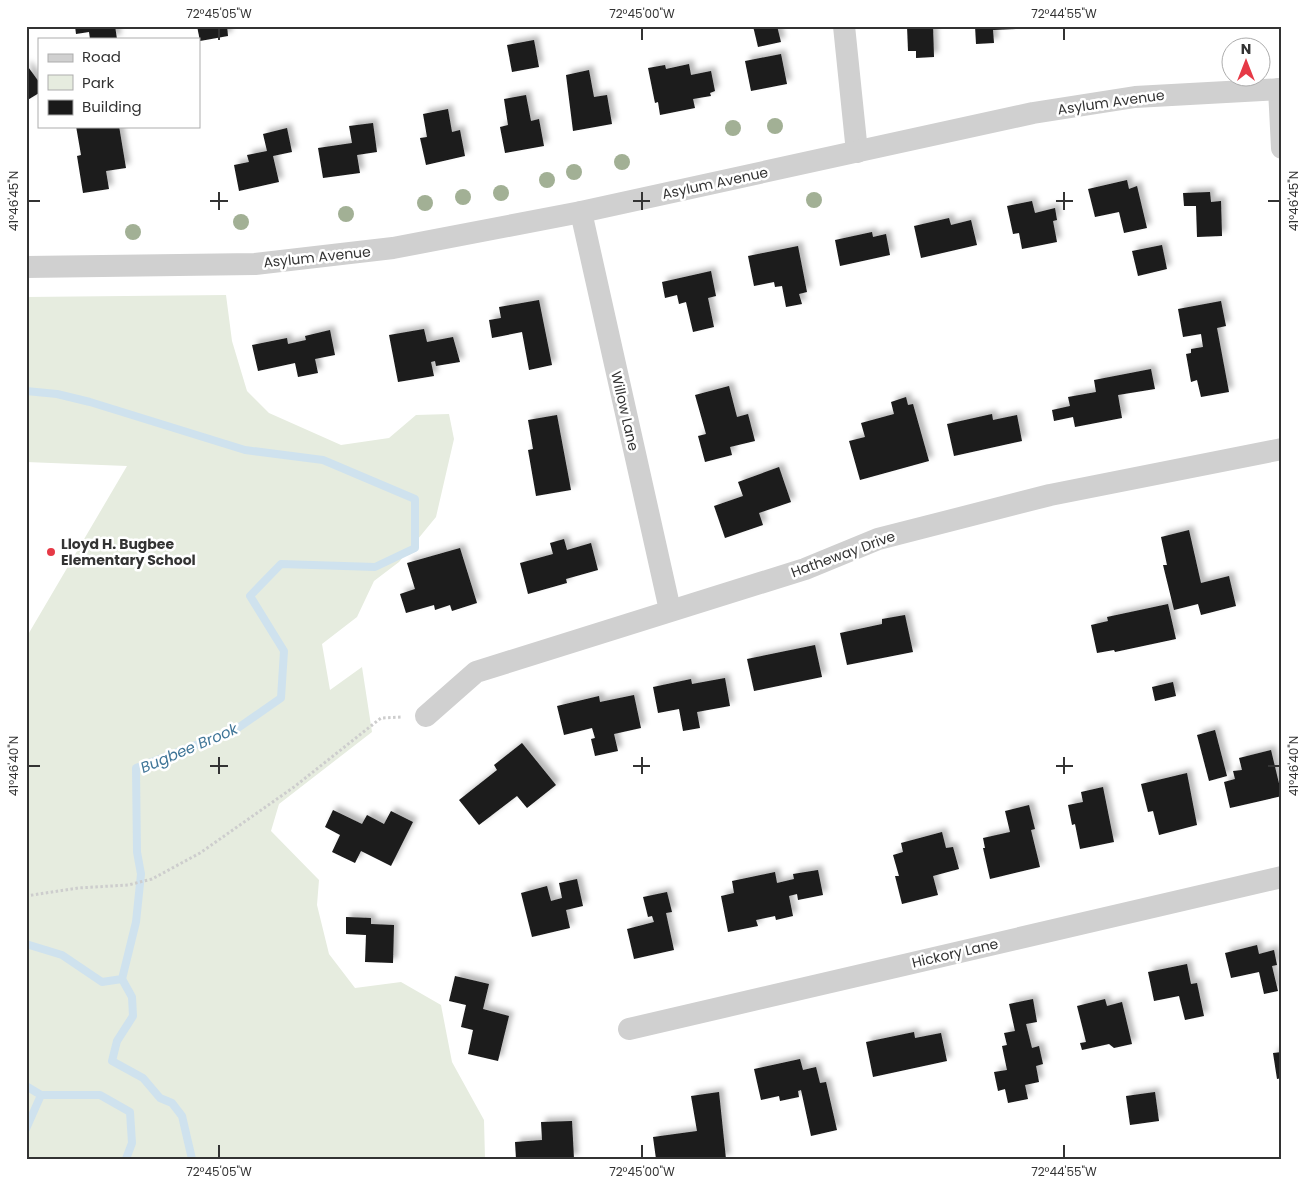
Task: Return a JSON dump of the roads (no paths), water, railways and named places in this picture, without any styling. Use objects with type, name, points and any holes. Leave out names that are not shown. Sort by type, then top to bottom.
[{"type":"street","points":[[844,26],[857,152]]},
{"type":"street","points":[[1281,89],[1282,148]]},
{"type":"street","name":"Asylum Avenue","points":[[26,267],[211,266],[298,260],[393,248],[580,212],[1032,113],[1115,100],[1208,91],[1281,89]]},
{"type":"street","name":"Willow Lane","points":[[580,212],[670,610]]},
{"type":"street","name":"Hatheway Drive","points":[[426,716],[476,672],[806,569],[878,539],[1050,496],[1282,449]]},
{"type":"street","name":"Hickory Lane","points":[[629,1029],[1282,877]]},
{"type":"waterway","name":"Bugbee Brook","points":[[26,391],[57,394],[90,402],[245,450],[323,460],[415,499],[415,548],[375,567],[281,564],[250,596],[284,651],[281,698],[235,730],[136,768],[137,852],[141,874],[136,922],[122,979],[102,982],[62,955],[26,944]]},
{"type":"waterway","points":[[122,979],[132,997],[133,1016],[117,1041],[112,1061],[143,1078],[160,1098],[172,1103],[182,1116],[192,1159]]},
{"type":"waterway","name":"Bugbee Brook","points":[[26,1086],[41,1095],[26,1129]]},
{"type":"waterway","points":[[41,1095],[100,1095],[130,1112],[132,1143],[126,1159]]},
{"type":"place","name":"Lloyd H. Bugbee Elementary School","points":[[51,552]]}]
